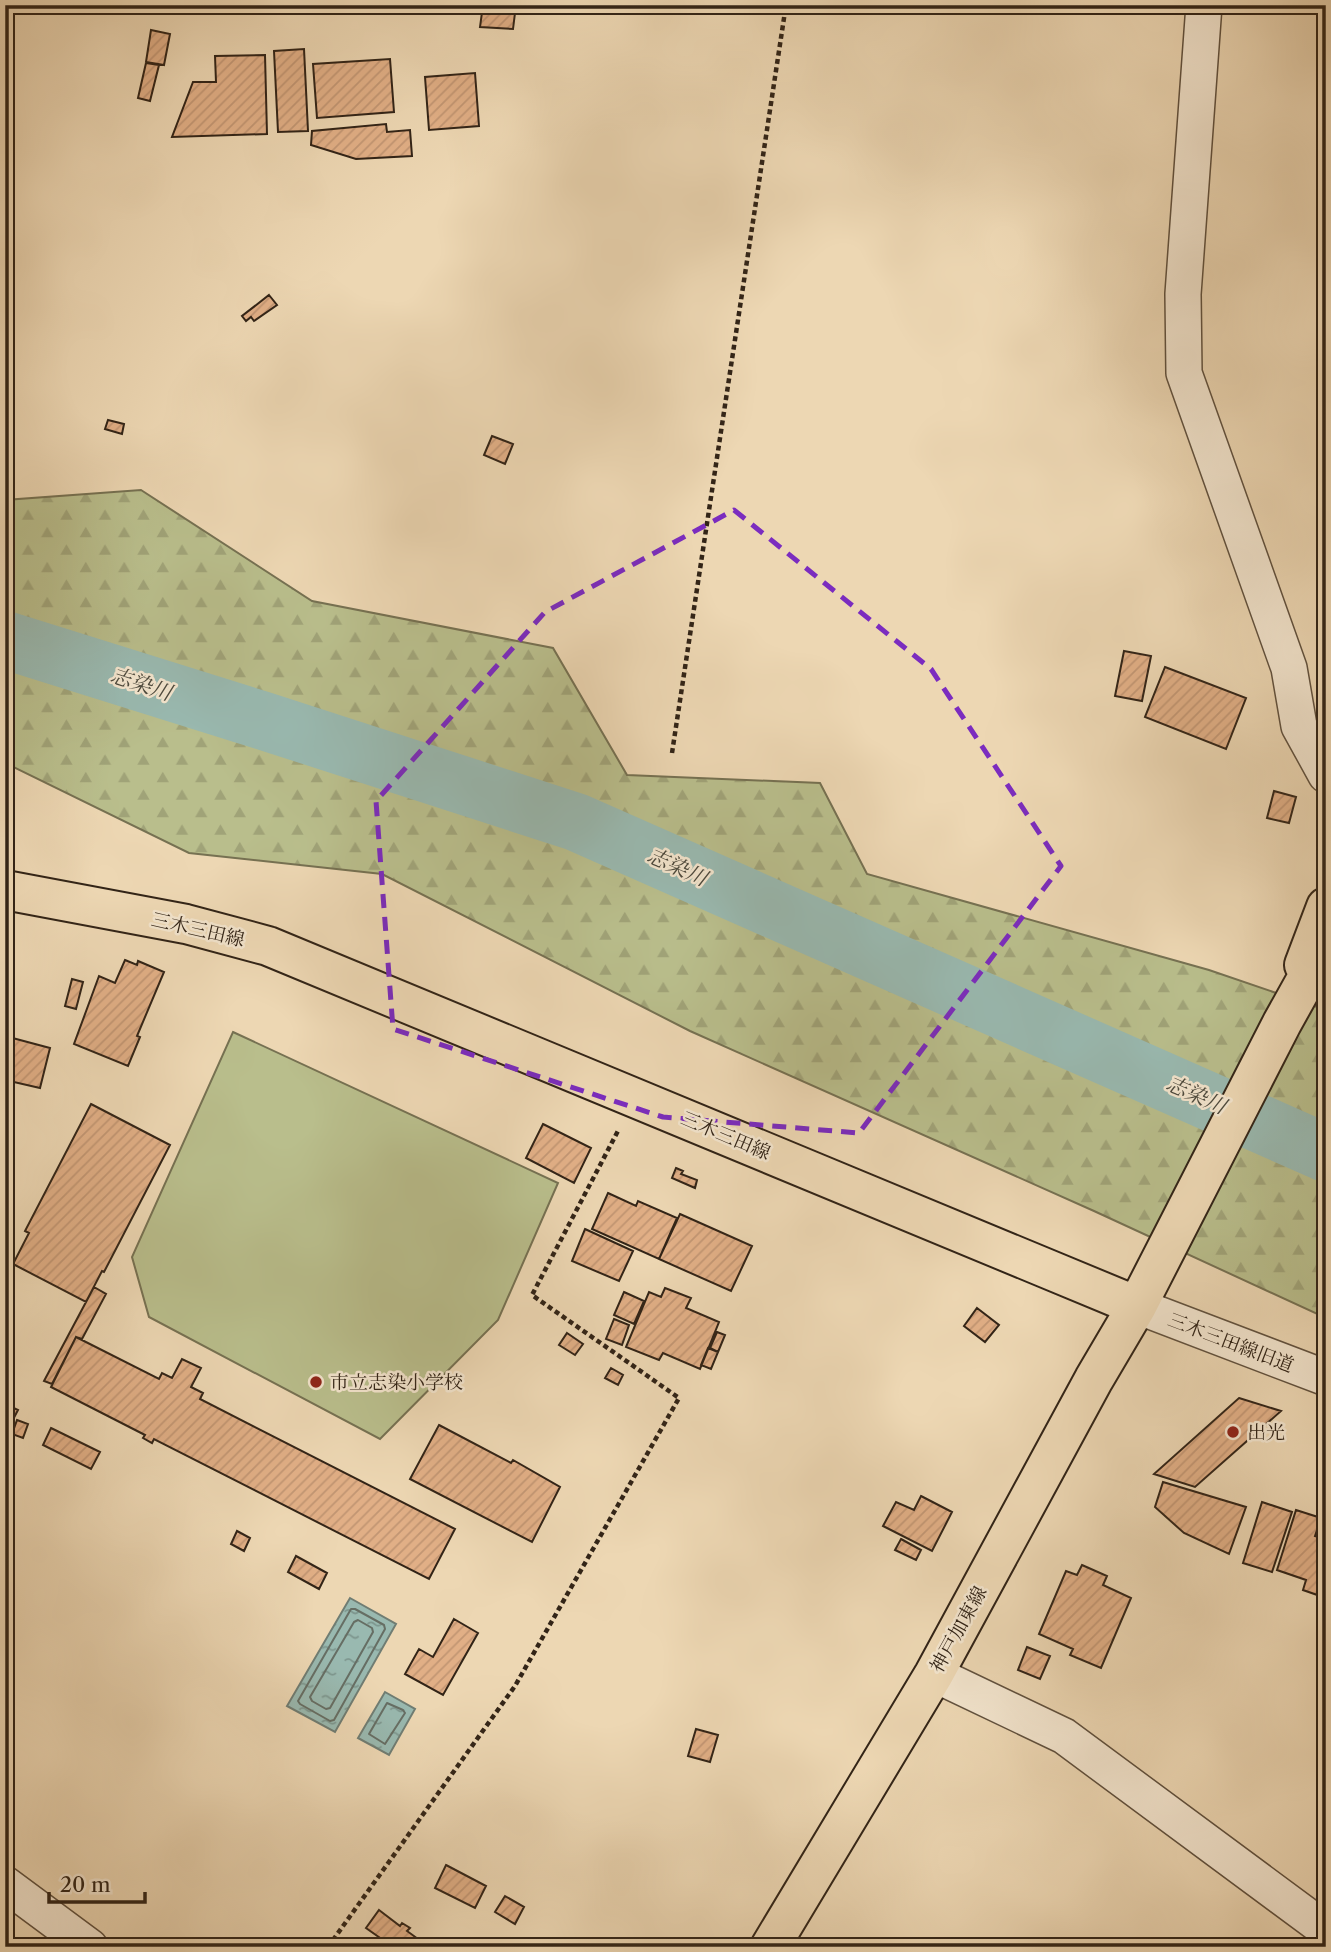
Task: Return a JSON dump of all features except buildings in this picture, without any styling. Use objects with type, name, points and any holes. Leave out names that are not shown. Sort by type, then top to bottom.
[{"type":"main road","name":"三木三田線","points":[[5,890],[186,924],[268,946],[1137,1306]]},
{"type":"main road","points":[[1282,1023],[1326,907]]},
{"type":"main road","points":[[1137,1306],[1282,1023],[1326,944]]},
{"type":"main road","name":"神戸加東線","points":[[770,1947],[934,1675],[1094,1379],[1137,1306]]},
{"type":"street","points":[[1204,5],[1183,294],[1184,373],[1289,668],[1299,726],[1326,775]]},
{"type":"street","name":"三木三田線旧道","points":[[1137,1306],[1326,1378]]},
{"type":"street","points":[[934,1675],[1064,1736],[1326,1930]]},
{"type":"street","points":[[5,1884],[90,1947]]},
{"type":"path","points":[[672,753],[786,5]]},
{"type":"path","points":[[328,1947],[515,1686],[679,1398],[532,1295],[635,1097]]},
{"type":"highlighted area","points":[[734,510],[931,669],[1061,866],[859,1133],[663,1117],[393,1029],[376,801],[545,612]]},
{"type":"green space","points":[[141,490],[312,601],[553,648],[627,775],[820,783],[867,874],[1209,970],[1326,1010],[1326,1318],[1094,1211],[690,1031],[382,874],[189,853],[5,763],[5,500]]},
{"type":"green space","points":[[233,1032],[558,1183],[498,1320],[380,1439],[149,1317],[132,1257]]},
{"type":"water","points":[[350,1598],[396,1624],[335,1732],[287,1706]]},
{"type":"water","points":[[385,1692],[415,1709],[389,1755],[358,1738]]},
{"type":"waterway","name":"志染川","points":[[5,640],[576,822],[1326,1153]]},
{"type":"place","name":"市立志染小学校","points":[[316,1382]]},
{"type":"place","name":"出光","points":[[1233,1432]]}]
